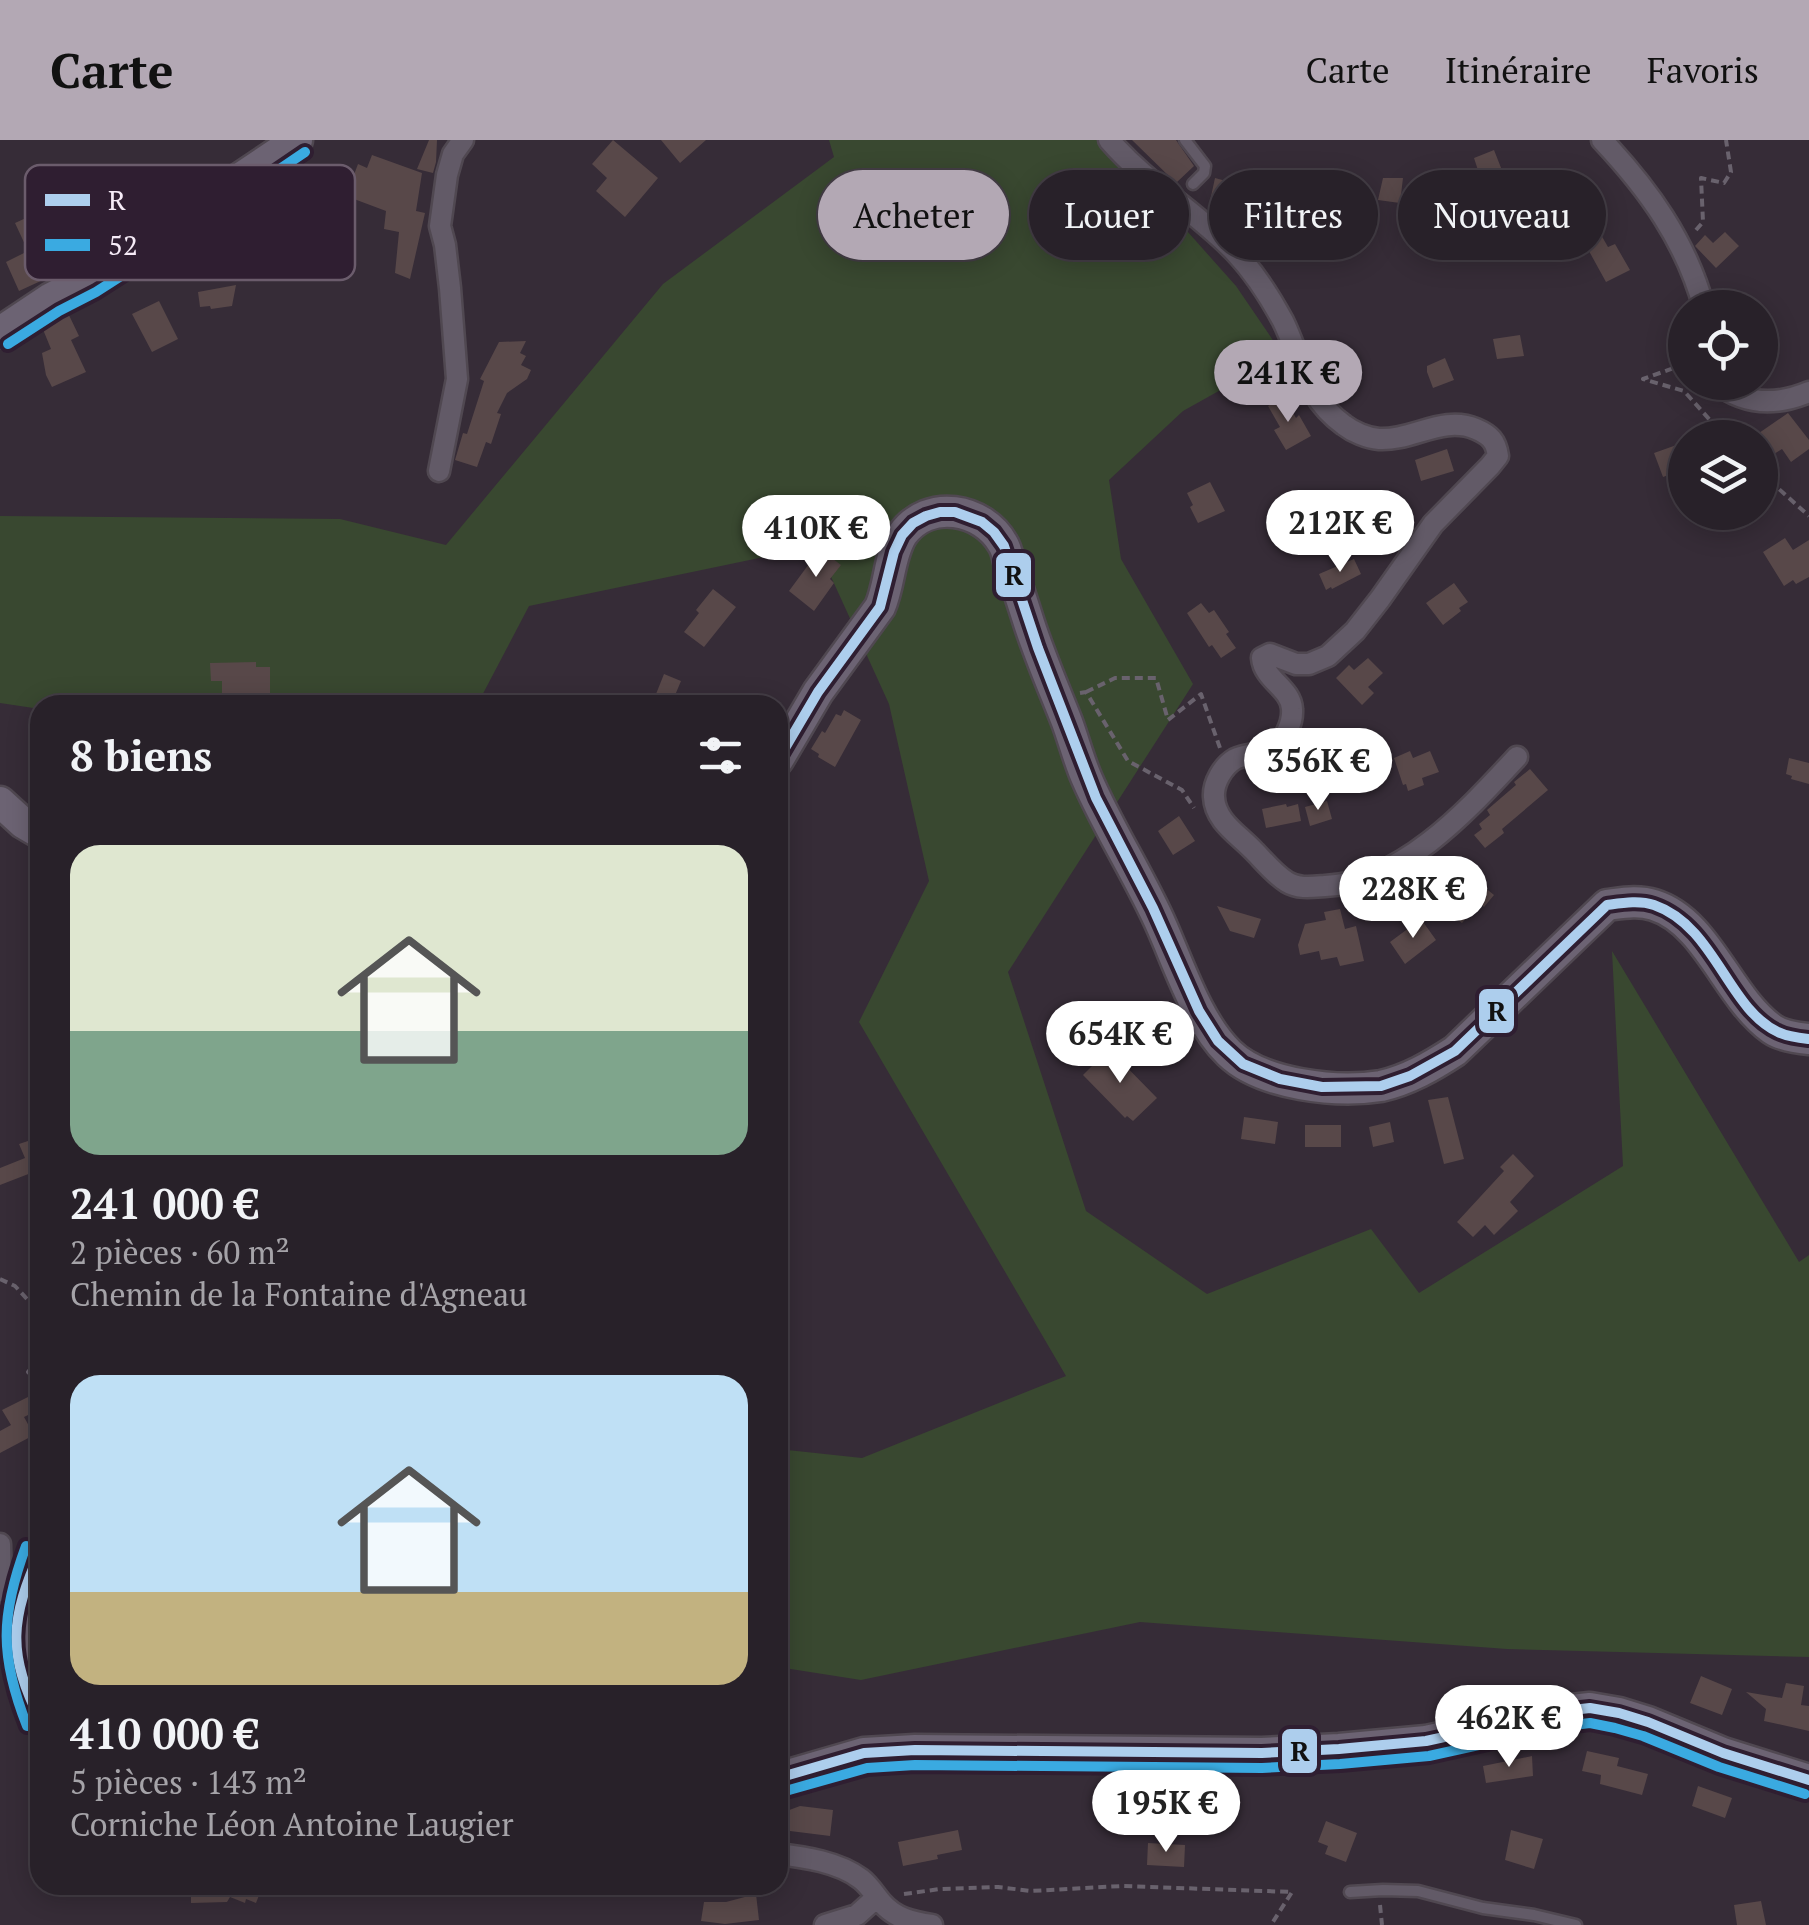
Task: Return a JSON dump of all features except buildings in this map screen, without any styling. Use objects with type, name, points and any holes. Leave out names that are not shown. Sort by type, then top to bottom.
[{"type":"main road","points":[[260,165],[297,140]]},
{"type":"main road","points":[[0,332],[86,280]]},
{"type":"main road","points":[[788,745],[818,692],[880,607],[903,534],[921,518],[942,511],[964,512],[986,524],[1003,544],[1086,778],[1209,1028],[1241,1064],[1280,1080],[1347,1088],[1383,1085],[1429,1069],[1455,1051],[1607,905],[1632,901],[1654,905],[1678,916],[1765,1023],[1774,1031],[1809,1039]]},
{"type":"main road","points":[[0,802],[30,827]]},
{"type":"main road","points":[[30,1574],[24,1588],[7,1594],[19,1665],[30,1699]]},
{"type":"main road","points":[[788,1775],[864,1752],[1262,1754],[1339,1749],[1426,1741],[1590,1708],[1648,1722],[1734,1757],[1809,1780]]},
{"type":"street","points":[[439,471],[457,379],[450,288],[440,226],[447,175],[463,140]]},
{"type":"street","points":[[1109,140],[1156,186],[1236,252],[1262,285],[1284,323],[1305,380],[1320,402],[1343,424],[1380,439],[1455,423],[1470,426],[1493,438],[1498,456],[1433,524],[1380,600],[1328,656],[1309,664],[1296,664],[1270,654],[1262,658],[1265,671],[1290,700],[1291,721],[1272,749],[1236,758],[1219,775],[1213,800],[1219,816],[1287,882],[1305,887],[1337,886],[1374,877],[1402,860],[1445,829],[1517,757]]},
{"type":"street","points":[[1602,140],[1653,198],[1682,245],[1698,290]]},
{"type":"street","points":[[1752,400],[1791,400],[1809,392]]},
{"type":"street","points":[[0,1544],[7,1594]]},
{"type":"street","points":[[788,1856],[846,1870],[863,1880],[894,1914],[932,1925]]},
{"type":"street","points":[[825,1925],[857,1915],[879,1899]]},
{"type":"lane","points":[[1186,140],[1206,166],[1193,184]]},
{"type":"lane","points":[[1350,1892],[1418,1891],[1482,1908],[1576,1925]]},
{"type":"path","points":[[1682,245],[1704,222],[1701,178],[1724,183],[1731,172],[1726,140]]},
{"type":"path","points":[[1668,370],[1642,379],[1668,386]]},
{"type":"path","points":[[1692,400],[1710,420]]},
{"type":"path","points":[[1778,488],[1809,516]]},
{"type":"path","points":[[1068,724],[1068,696],[1115,678],[1156,678],[1168,720],[1201,694],[1220,749],[1236,758]]},
{"type":"path","points":[[1086,692],[1128,761],[1182,790],[1197,813]]},
{"type":"path","points":[[0,1278],[15,1286],[30,1303]]},
{"type":"path","points":[[879,1899],[940,1889],[998,1887],[1031,1892],[1122,1886],[1292,1892],[1270,1925]]},
{"type":"path","points":[[1382,1890],[1382,1925]]},
{"type":"green space","points":[[829,140],[1106,140],[1133,170],[1029,170],[1029,260],[1189,260],[1189,233],[1236,286],[1283,355],[1183,411],[1109,480],[1121,559],[1193,684],[1008,972],[1086,1211],[1207,1294],[1371,1229],[1419,1293],[1623,1166],[1612,951],[1799,1262],[1809,1255],[1809,1657],[1507,1649],[1140,1622],[861,1680],[788,1669],[788,1450],[862,1458],[1066,1376],[859,1022],[929,881],[889,704],[817,546],[529,606],[482,695],[30,695],[30,708],[0,703],[0,516],[340,519],[446,545],[663,284],[834,157]]},
{"type":"transit line","name":"52","points":[[286,165],[305,152]]},
{"type":"transit line","name":"52","points":[[8,344],[115,280]]},
{"type":"transit line","name":"R","points":[[788,743],[818,692],[880,607],[902,535],[926,516],[955,512],[982,522],[1004,546],[1038,648],[1096,798],[1153,908],[1199,1011],[1218,1041],[1243,1064],[1280,1079],[1322,1087],[1381,1086],[1410,1076],[1455,1051],[1607,905],[1630,902],[1654,905],[1675,916],[1707,948],[1761,1021],[1782,1034],[1809,1039]]},
{"type":"transit line","name":"52","points":[[26,1546],[11,1594],[7,1636],[12,1679],[27,1726]]},
{"type":"transit line","name":"R","points":[[30,1575],[16,1636],[17,1655],[30,1698]]},
{"type":"transit line","name":"R","points":[[788,1775],[864,1753],[915,1750],[1262,1753],[1339,1749],[1426,1741],[1590,1708],[1648,1722],[1723,1753],[1809,1780]]},
{"type":"transit line","name":"52","points":[[788,1790],[867,1768],[915,1765],[1262,1768],[1340,1764],[1429,1756],[1590,1723],[1643,1736],[1719,1767],[1805,1794]]}]
